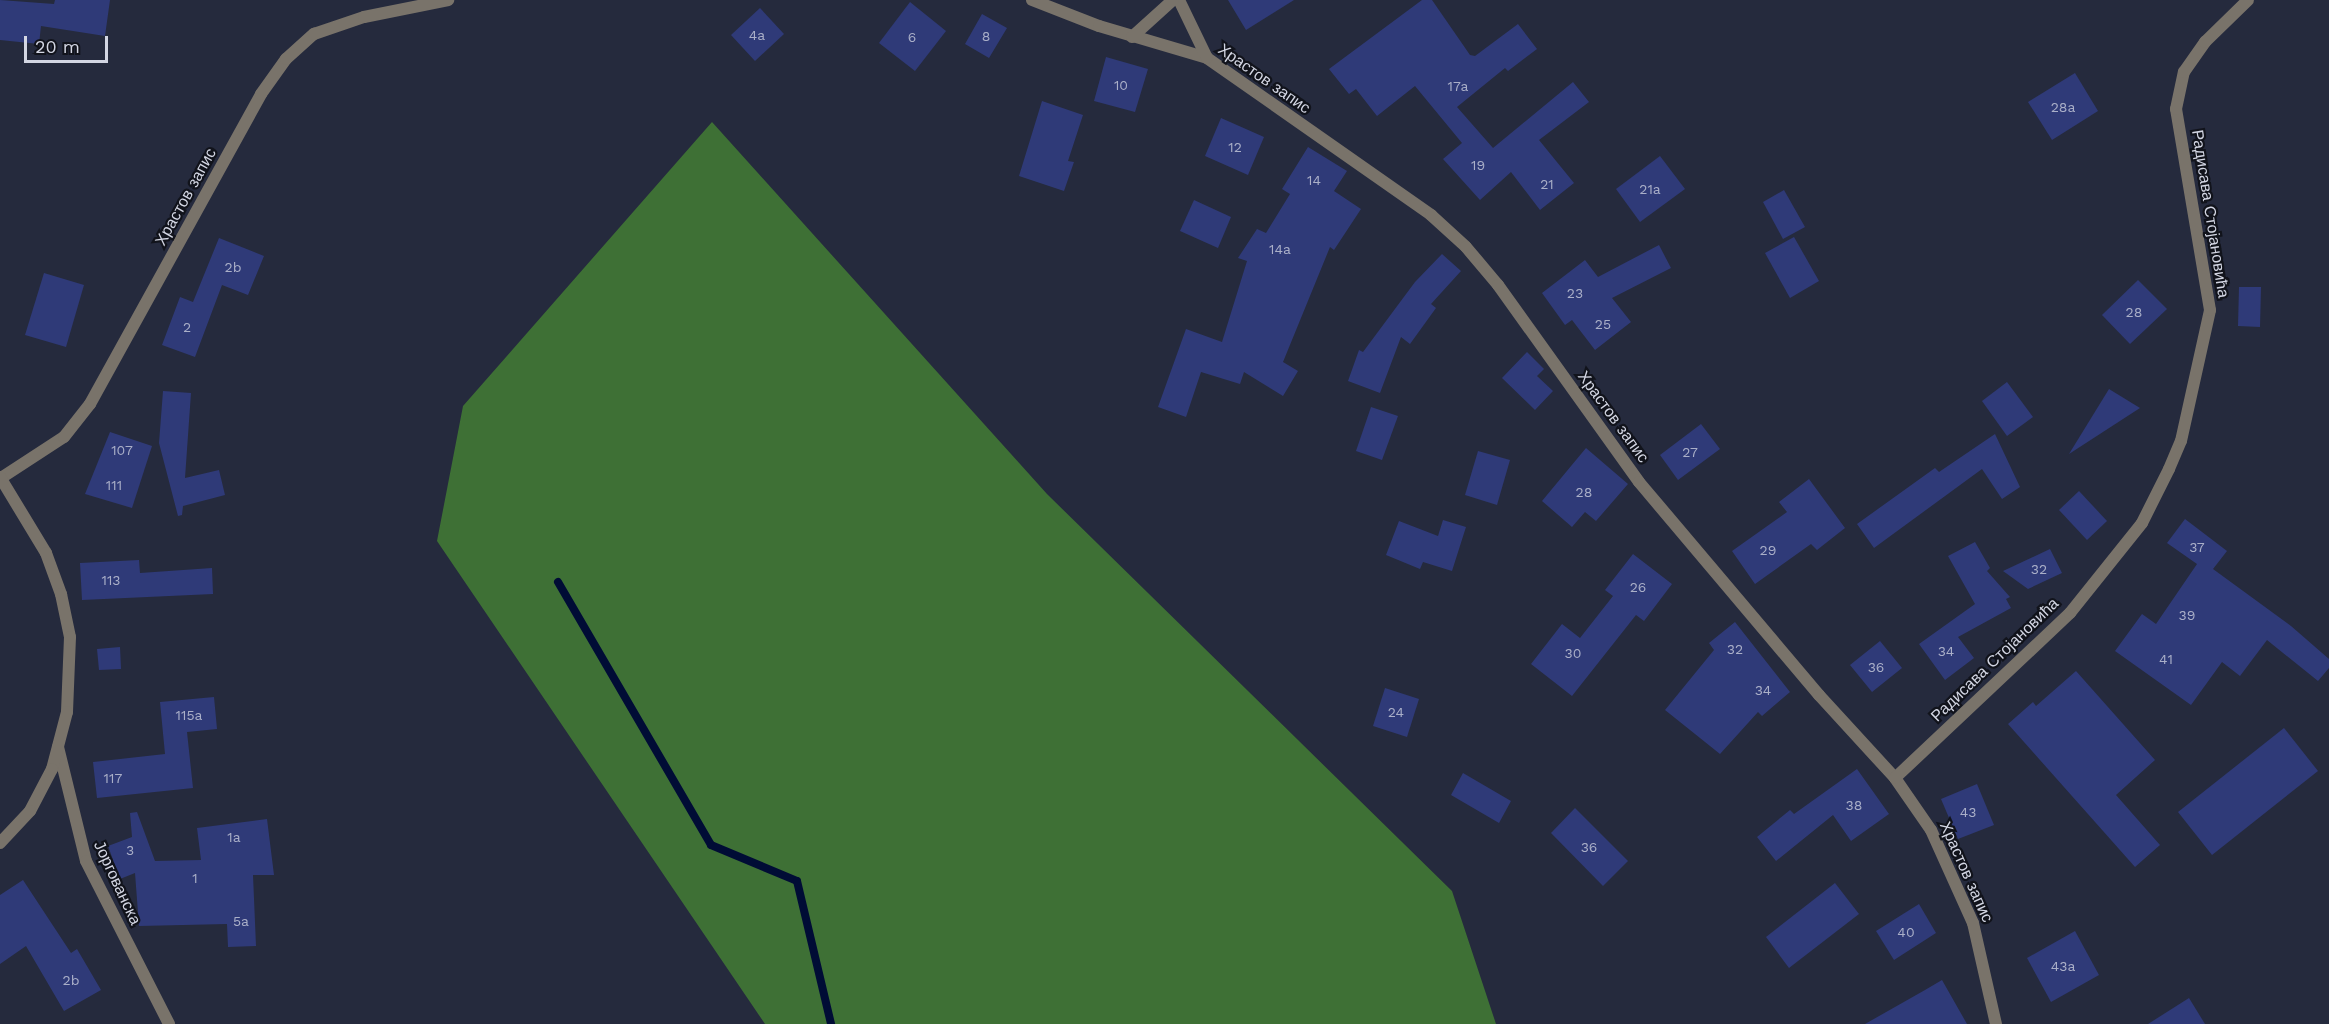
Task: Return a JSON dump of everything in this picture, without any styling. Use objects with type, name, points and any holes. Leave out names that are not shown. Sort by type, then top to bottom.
[{"type":"street","name":"Храстов запис","points":[[0,477],[64,437],[90,404],[261,94],[286,59],[314,34],[364,17],[448,0]]},
{"type":"street","name":"Храстов запис","points":[[1032,0],[1132,37],[1207,58],[1431,215],[1466,247],[1498,285],[1640,482],[1812,686],[1895,778],[1931,830],[1973,923],[1996,1024]]},
{"type":"street","points":[[1132,37],[1173,0]]},
{"type":"street","points":[[1179,0],[1207,58]]},
{"type":"street","name":"Радисава Стојановића","points":[[1895,778],[2070,613],[2142,523],[2169,469],[2184,430],[2210,310],[2176,109],[2184,72],[2205,42],[2248,0]]},
{"type":"street","points":[[0,477],[45,553],[63,605],[70,637],[70,677],[58,747],[44,787],[30,811],[0,843]]},
{"type":"street","name":"Јоргованска","points":[[58,747],[86,861],[169,1024]]},
{"type":"green space","points":[[712,122],[1047,494],[1452,891],[1496,1024],[765,1024],[437,541],[463,406]]},
{"type":"building","points":[[0,0],[54,4],[55,0],[110,0],[105,36],[41,26],[39,44],[0,40]]},
{"type":"building","points":[[1228,0],[1294,0],[1246,30]]},
{"type":"building","points":[[1422,0],[1432,0],[1470,55],[1475,56],[1518,24],[1537,49],[1508,71],[1505,68],[1457,107],[1493,148],[1573,82],[1589,102],[1539,140],[1574,183],[1540,210],[1511,172],[1480,200],[1443,159],[1462,143],[1415,86],[1377,116],[1356,89],[1349,94],[1329,69]]},
{"type":"building","points":[[910,2],[946,31],[915,71],[879,43]]},
{"type":"building","points":[[760,8],[784,34],[755,61],[731,35]]},
{"type":"building","points":[[982,14],[1007,28],[989,58],[965,44]]},
{"type":"building","points":[[1106,57],[1148,69],[1135,112],[1094,101]]},
{"type":"building","points":[[2075,73],[2098,111],[2052,140],[2028,102]]},
{"type":"building","points":[[1042,101],[1083,115],[1068,161],[1074,162],[1064,191],[1019,176]]},
{"type":"building","points":[[1221,118],[1264,137],[1248,175],[1205,156]]},
{"type":"building","points":[[1308,147],[1347,171],[1334,191],[1361,209],[1334,250],[1330,247],[1283,362],[1298,371],[1283,396],[1244,372],[1240,384],[1201,372],[1186,417],[1158,407],[1186,329],[1222,342],[1247,261],[1238,258],[1257,229],[1266,233],[1290,194],[1282,189]]},
{"type":"building","points":[[1660,156],[1685,189],[1640,222],[1616,189]]},
{"type":"building","points":[[1784,190],[1805,227],[1783,239],[1763,202]]},
{"type":"building","points":[[1194,200],[1231,217],[1218,248],[1180,231]]},
{"type":"building","points":[[1794,237],[1819,281],[1790,298],[1765,253]]},
{"type":"building","points":[[219,238],[264,256],[248,295],[222,285],[195,357],[162,345],[180,297],[193,302]]},
{"type":"building","points":[[1659,245],[1671,268],[1612,298],[1631,322],[1595,350],[1572,320],[1565,325],[1542,293],[1585,260],[1598,277]]},
{"type":"building","points":[[1442,254],[1461,271],[1431,304],[1436,308],[1410,344],[1401,337],[1380,393],[1348,381],[1359,350],[1363,352],[1415,282]]},
{"type":"building","points":[[44,273],[84,285],[66,347],[25,335]]},
{"type":"building","points":[[2138,280],[2167,309],[2130,344],[2102,315]]},
{"type":"building","points":[[2239,287],[2261,287],[2260,327],[2238,326]]},
{"type":"building","points":[[1527,352],[1544,369],[1537,376],[1553,391],[1535,410],[1502,378]]},
{"type":"building","points":[[2007,382],[2033,417],[2007,436],[1982,401]]},
{"type":"building","points":[[2109,389],[2140,408],[2069,454]]},
{"type":"building","points":[[163,391],[191,393],[185,478],[219,470],[225,495],[183,506],[182,515],[178,516],[159,443]]},
{"type":"building","points":[[1371,407],[1398,416],[1382,460],[1356,451]]},
{"type":"building","points":[[1701,424],[1720,449],[1678,480],[1660,455]]},
{"type":"building","points":[[110,432],[152,446],[132,508],[85,494]]},
{"type":"building","points":[[1995,434],[2020,487],[2002,499],[1982,469],[1874,548],[1857,524],[1935,468],[1939,472]]},
{"type":"building","points":[[1586,448],[1628,484],[1596,521],[1585,512],[1572,527],[1542,501]]},
{"type":"building","points":[[1478,451],[1510,460],[1497,505],[1465,495]]},
{"type":"building","points":[[1809,479],[1845,528],[1817,550],[1811,544],[1755,584],[1732,551],[1787,512],[1779,502]]},
{"type":"building","points":[[2079,491],[2107,521],[2087,540],[2059,510]]},
{"type":"building","points":[[2185,519],[2227,551],[2213,569],[2291,626],[2329,659],[2329,668],[2318,681],[2267,640],[2240,676],[2222,662],[2191,705],[2115,651],[2142,614],[2156,624],[2197,564],[2167,543]]},
{"type":"building","points":[[1443,520],[1466,527],[1452,571],[1423,562],[1420,569],[1386,555],[1399,521],[1438,536]]},
{"type":"building","points":[[1975,542],[1990,568],[1987,571],[2010,597],[2006,599],[2011,608],[1958,637],[1974,658],[1945,680],[1919,644],[1975,604],[1948,556]]},
{"type":"building","points":[[2050,549],[2062,573],[2028,589],[2003,571]]},
{"type":"building","points":[[1633,554],[1672,584],[1644,621],[1636,615],[1572,696],[1531,664],[1562,624],[1580,638],[1613,596],[1605,590]]},
{"type":"building","points":[[139,560],[140,573],[212,568],[213,594],[82,600],[80,563]]},
{"type":"building","points":[[1735,622],[1790,692],[1762,716],[1758,712],[1720,754],[1665,710],[1714,650],[1709,643]]},
{"type":"building","points":[[1880,641],[1902,668],[1872,692],[1850,665]]},
{"type":"building","points":[[120,647],[121,669],[99,670],[97,649]]},
{"type":"building","points":[[2076,671],[2155,760],[2116,795],[2160,845],[2135,867],[2008,724],[2033,702],[2036,706]]},
{"type":"building","points":[[1385,688],[1419,699],[1407,737],[1373,726]]},
{"type":"building","points":[[214,697],[217,729],[187,732],[193,788],[97,798],[93,762],[165,754],[160,702]]},
{"type":"building","points":[[2284,728],[2318,771],[2212,855],[2178,812]]},
{"type":"building","points":[[1857,769],[1889,814],[1851,841],[1833,815],[1776,861],[1757,837],[1790,810],[1794,814]]},
{"type":"building","points":[[1463,773],[1511,801],[1499,823],[1451,795]]},
{"type":"building","points":[[1977,784],[1994,825],[1958,839],[1941,799]]},
{"type":"building","points":[[1575,808],[1628,861],[1603,886],[1551,833]]},
{"type":"building","points":[[137,812],[155,861],[201,860],[197,828],[267,819],[274,875],[253,875],[256,946],[228,947],[227,924],[139,926],[135,873],[120,879],[108,846],[132,837],[130,813]]},
{"type":"building","points":[[23,880],[71,953],[77,949],[101,990],[64,1011],[26,946],[0,964],[0,895]]},
{"type":"building","points":[[1835,883],[1859,914],[1789,968],[1766,937]]},
{"type":"building","points":[[1919,904],[1936,933],[1894,960],[1876,931]]},
{"type":"building","points":[[2075,931],[2099,975],[2051,1002],[2027,958]]},
{"type":"building","points":[[1942,980],[1967,1024],[1865,1024],[1925,990]]},
{"type":"building","points":[[2189,998],[2205,1024],[2148,1024]]},
{"type":"waterway","points":[[558,582],[711,845],[797,881],[831,1024]]}]
